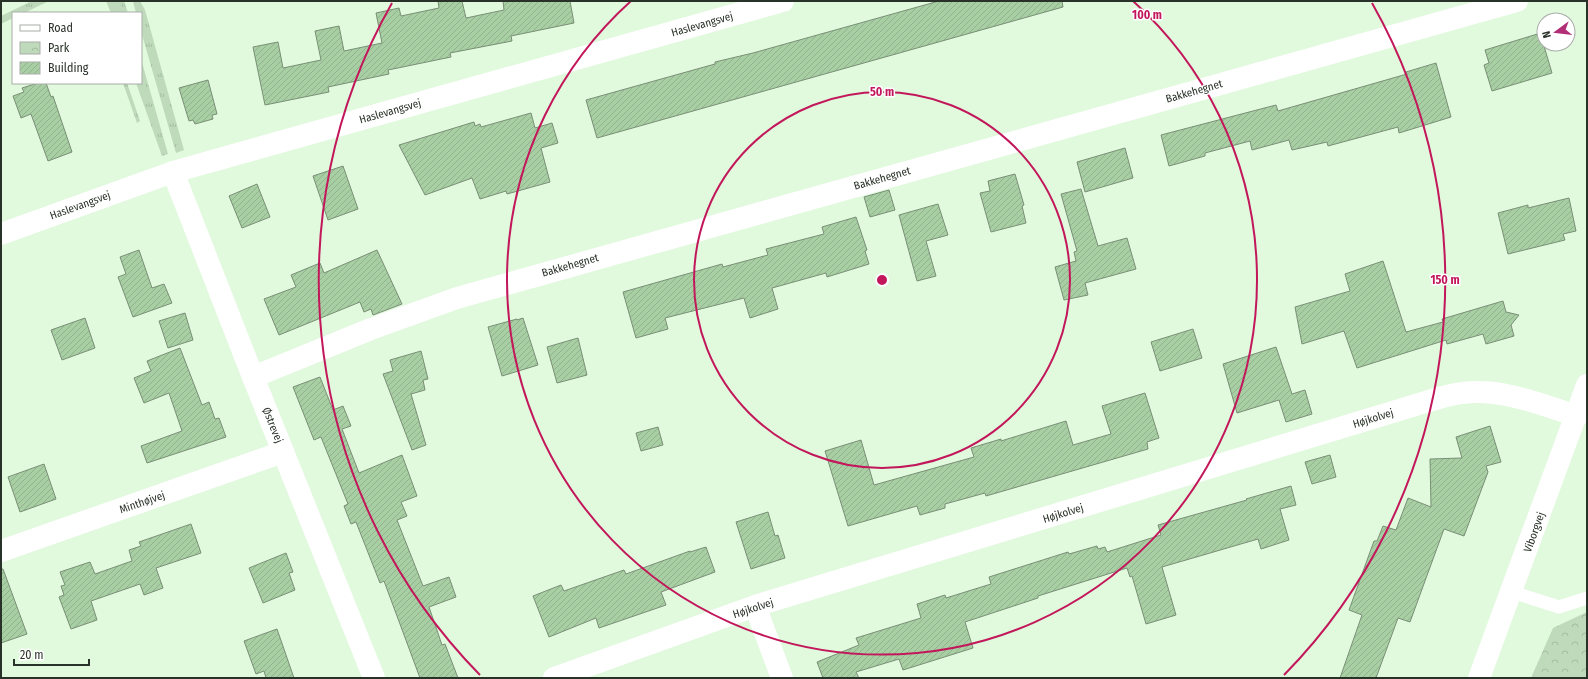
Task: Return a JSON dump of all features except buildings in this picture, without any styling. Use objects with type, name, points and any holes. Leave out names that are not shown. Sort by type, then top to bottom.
[{"type":"street","name":"Haslevangsvej","points":[[1,234],[173,172],[783,1]]},
{"type":"street","name":"Bakkehegnet","points":[[253,377],[371,329],[456,298],[1517,1]]},
{"type":"street","name":"Østrevej","points":[[173,172],[253,377],[374,678]]},
{"type":"street","name":"Viborgvej","points":[[1479,678],[1582,417],[1587,385]]},
{"type":"street","name":"Højkolvej","points":[[554,678],[755,606],[1432,400],[1462,393],[1488,392],[1521,398],[1582,417]]},
{"type":"street","name":"Minthøjvej","points":[[1,551],[283,452]]},
{"type":"street","points":[[755,606],[782,678]]},
{"type":"lane","points":[[1512,592],[1559,607],[1587,598]]},
{"type":"green space","points":[[32,1],[49,1],[26,12],[12,12],[12,18],[1,24],[1,16]]},
{"type":"green space","points":[[106,1],[124,1],[128,12],[111,12]]},
{"type":"green space","points":[[133,1],[140,1],[145,10],[184,150],[176,153],[142,34],[142,12],[136,12]]},
{"type":"green space","points":[[142,63],[168,154],[162,156],[136,84],[142,84]]},
{"type":"green space","points":[[123,84],[127,84],[140,121],[137,123]]},
{"type":"green space","points":[[1587,612],[1587,678],[1531,678],[1553,628]]}]
